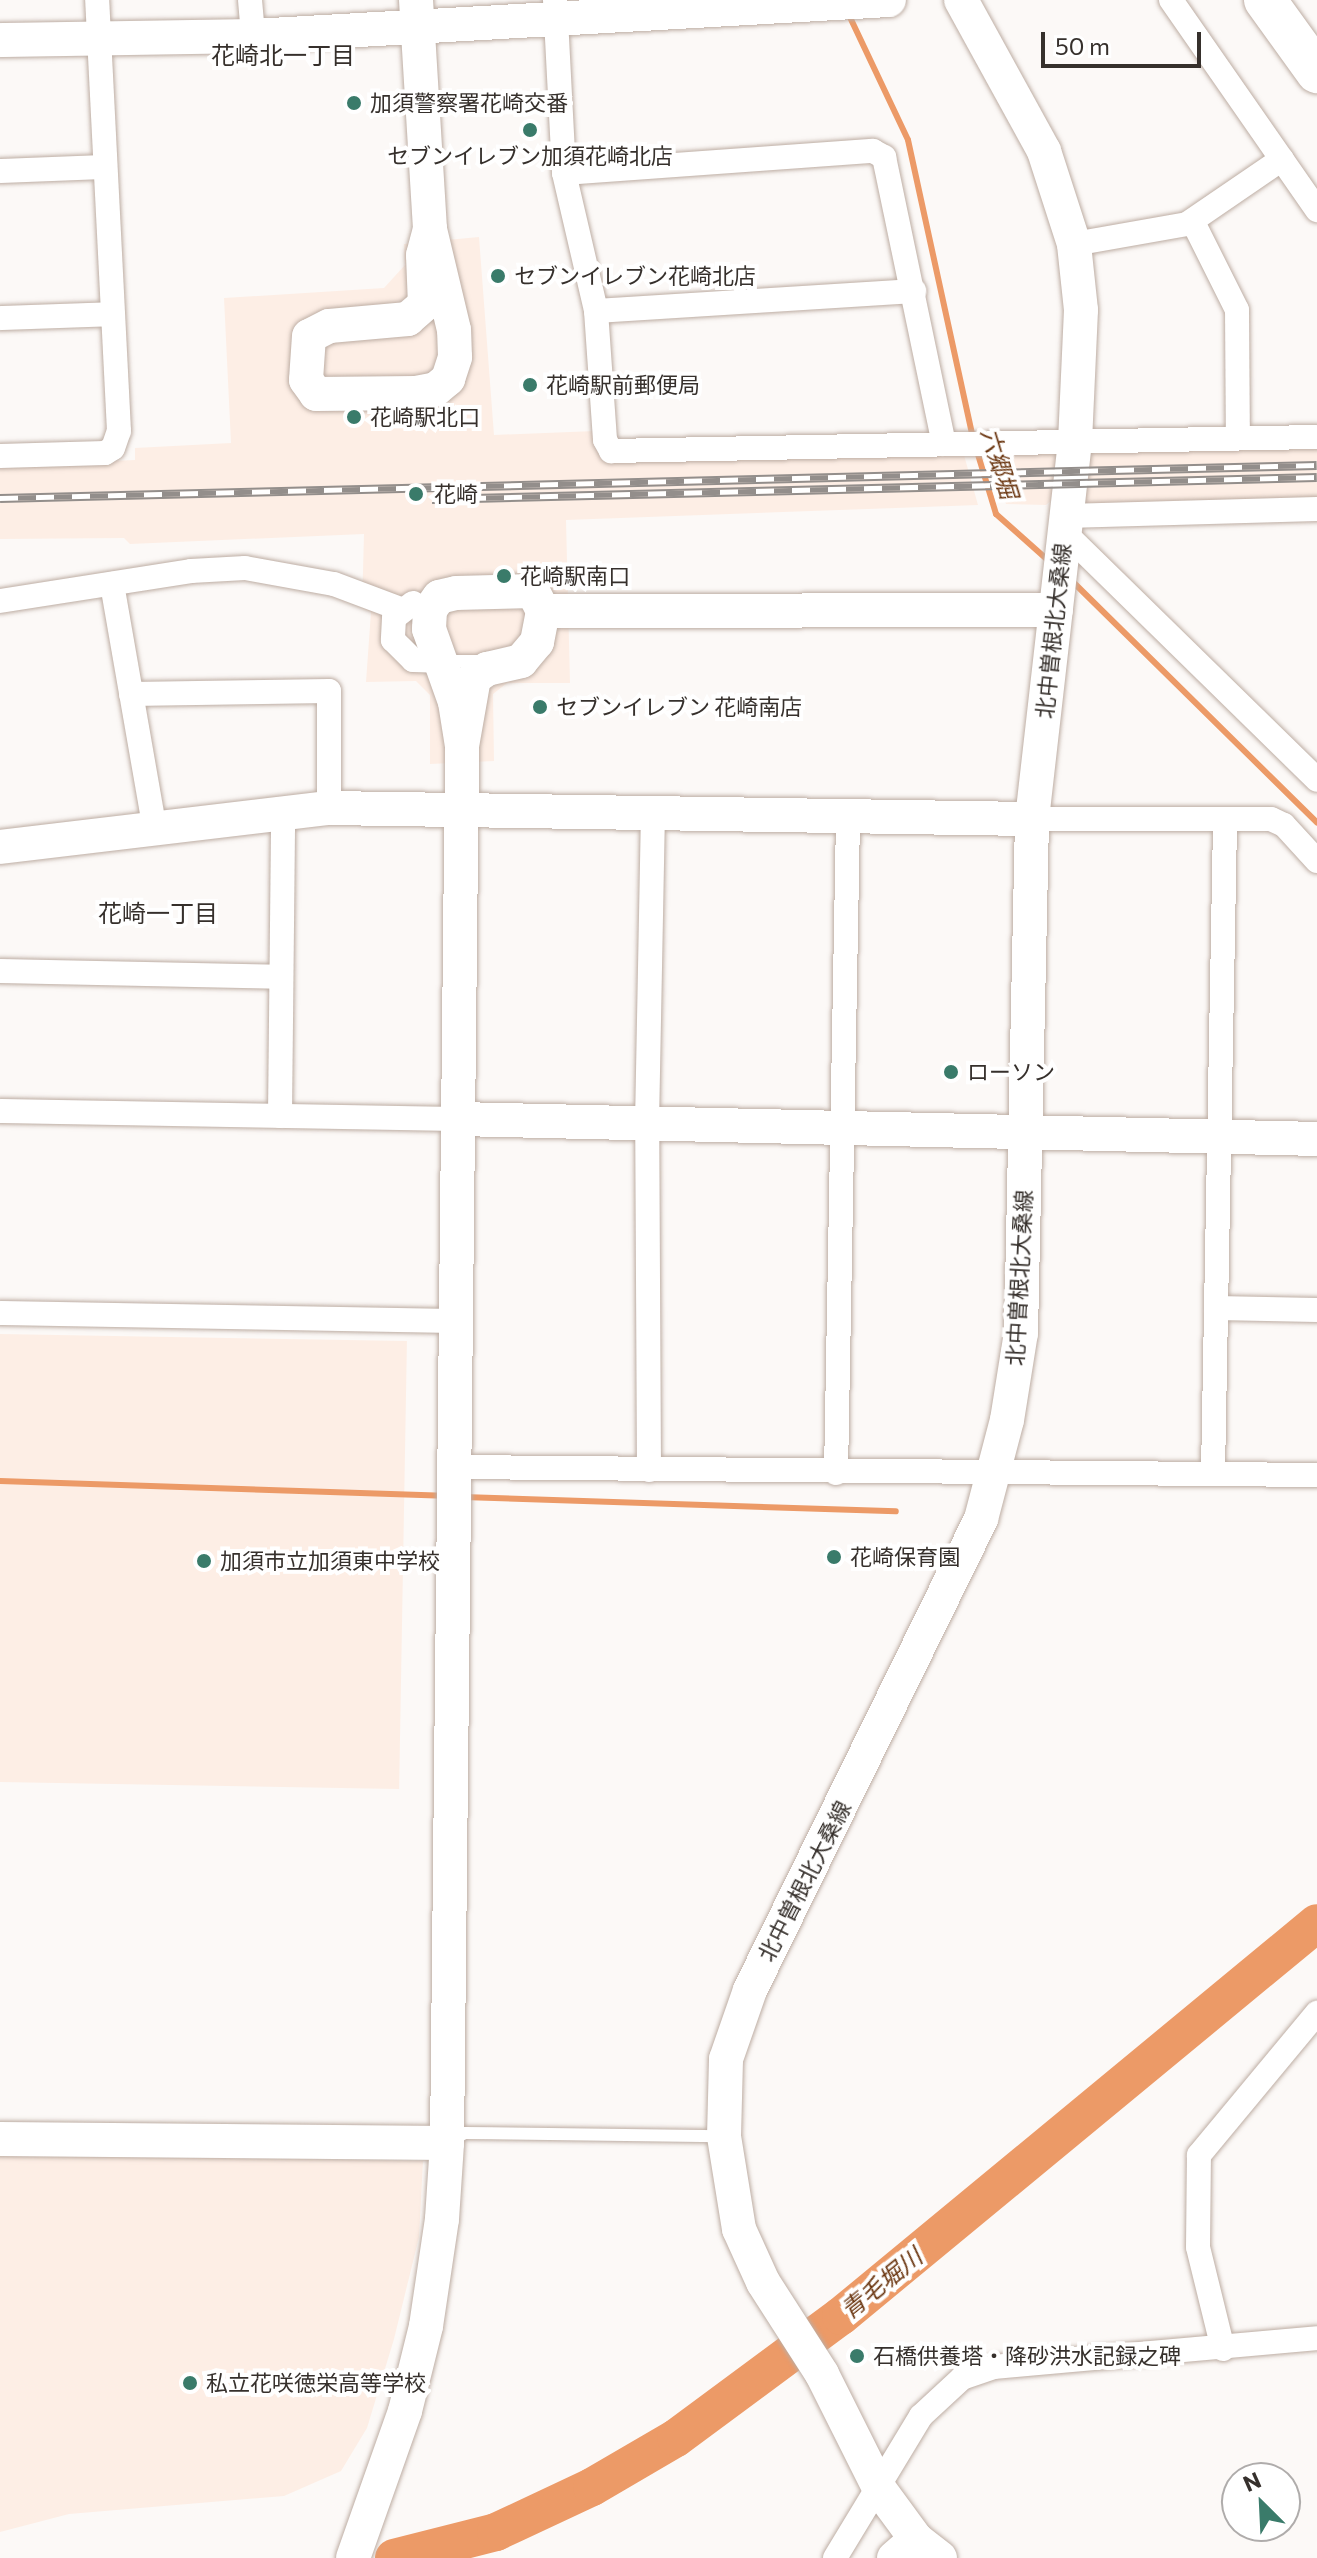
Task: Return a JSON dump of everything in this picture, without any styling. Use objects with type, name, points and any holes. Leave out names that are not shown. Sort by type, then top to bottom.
[{"type":"highway","points":[[1265,0],[1317,72]]},
{"type":"street","points":[[0,456],[105,453],[113,448],[119,431],[97,0]]},
{"type":"street","points":[[250,0],[253,36]]},
{"type":"street","points":[[0,40],[98,42],[253,36],[417,13],[889,0]]},
{"type":"street","name":"北中曽根北大桑線","points":[[917,2552],[880,2490],[822,2374],[787,2320],[739,2229],[724,2136],[726,2059],[750,1990],[981,1519],[994,1475],[1021,1333],[1032,819],[1075,442],[1082,352],[1074,244],[1044,151],[961,0]]},
{"type":"street","points":[[1171,0],[1317,210]]},
{"type":"street","points":[[555,10],[564,173],[596,311],[605,440],[611,451],[1317,437]]},
{"type":"street","points":[[417,13],[430,229],[454,330],[455,357],[448,379],[436,389],[416,393],[316,394],[306,380],[309,336],[329,326],[393,322],[418,312],[426,296],[423,255],[430,229]]},
{"type":"street","points":[[564,173],[873,151],[884,157],[952,444]]},
{"type":"street","points":[[1074,244],[1193,222],[1282,159]]},
{"type":"street","points":[[0,171],[104,167]]},
{"type":"street","points":[[1193,222],[1237,310],[1238,438]]},
{"type":"street","points":[[596,311],[914,291]]},
{"type":"street","points":[[0,318],[112,314]]},
{"type":"street","points":[[1064,532],[1317,509]]},
{"type":"street","points":[[1064,532],[1317,780]]},
{"type":"street","points":[[0,601],[245,568],[334,584],[400,609],[439,597],[533,591],[543,611],[531,653],[521,661],[481,672],[470,687],[462,746]]},
{"type":"street","points":[[112,584],[154,825]]},
{"type":"street","points":[[353,2558],[381,2490],[426,2326],[447,2143],[463,811],[462,746],[455,702],[429,629],[430,610],[439,597]]},
{"type":"street","points":[[543,611],[1058,600]]},
{"type":"street","points":[[400,609],[392,630],[397,649],[413,660],[438,661]]},
{"type":"street","points":[[131,694],[329,691],[329,808]]},
{"type":"street","points":[[0,847],[154,825],[329,808],[653,817],[1225,823],[1271,819],[1284,825],[1317,861]]},
{"type":"street","points":[[280,1116],[283,811]]},
{"type":"street","points":[[649,1470],[647,1124],[653,817]]},
{"type":"street","points":[[836,1473],[848,818]]},
{"type":"street","points":[[1213,1473],[1225,823]]},
{"type":"street","points":[[0,971],[279,977]]},
{"type":"street","points":[[0,1111],[1317,1139]]},
{"type":"street","points":[[1216,1308],[1317,1310]]},
{"type":"street","points":[[0,1313],[456,1321]]},
{"type":"street","points":[[455,1467],[994,1475],[1317,1475]]},
{"type":"street","points":[[1223,2349],[1198,2247],[1199,2155],[1317,2013]]},
{"type":"street","points":[[0,2139],[447,2143]]},
{"type":"street","points":[[835,2558],[934,2399],[978,2371],[1317,2338]]},
{"type":"lane","points":[[438,661],[498,666]]},
{"type":"lane","points":[[447,2143],[465,2133],[724,2136]]},
{"type":"shaded area","points":[[479,237],[494,435],[595,431],[596,449],[610,463],[964,455],[978,505],[566,520],[570,683],[507,683],[493,694],[494,761],[430,764],[430,695],[416,681],[366,682],[371,612],[362,608],[364,534],[130,544],[124,538],[0,539],[0,466],[135,460],[135,448],[231,443],[224,298],[384,288],[405,265],[404,244]]},
{"type":"shaded area","points":[[1317,446],[1317,499],[1086,507],[1083,501],[1090,450]]},
{"type":"shaded area","points":[[992,453],[1056,454],[1053,499],[1046,505],[1006,504]]},
{"type":"shaded area","name":"加須市立加須東中学校","points":[[0,1334],[407,1341],[399,1789],[0,1782]]},
{"type":"shaded area","name":"私立花咲徳栄高等学校","points":[[0,2155],[423,2161],[419,2237],[394,2339],[367,2428],[341,2471],[284,2496],[69,2514],[0,2532]]},
{"type":"waterway","name":"六郷堀","points":[[848,13],[908,140],[973,437]]},
{"type":"waterway","name":"六郷堀","points":[[976,448],[996,514],[1049,561]]},
{"type":"waterway","name":"六郷堀","points":[[1070,579],[1317,823]]},
{"type":"waterway","points":[[0,1481],[444,1496]]},
{"type":"waterway","points":[[463,1497],[896,1511]]},
{"type":"waterway","name":"青毛堀川","points":[[394,2558],[496,2532],[592,2487],[676,2438],[841,2316],[1317,1923]]},
{"type":"railway","points":[[0,498],[1317,465]]},
{"type":"railway","points":[[432,499],[1317,477]]},
{"type":"place","name":"加須警察署花崎交番","points":[[354,103]]},
{"type":"place","name":"セブンイレブン加須花崎北店","points":[[530,130]]},
{"type":"place","name":"セブンイレブン花崎北店","points":[[498,276]]},
{"type":"place","name":"花崎駅前郵便局","points":[[530,385]]},
{"type":"place","name":"花崎駅北口","points":[[354,417]]},
{"type":"place","name":"花崎","points":[[416,494]]},
{"type":"place","name":"花崎駅南口","points":[[504,576]]},
{"type":"place","name":"セブンイレブン 花崎南店","points":[[540,707]]},
{"type":"place","name":"ローソン","points":[[951,1072]]},
{"type":"place","name":"花崎保育園","points":[[834,1557]]},
{"type":"place","name":"加須市立加須東中学校","points":[[204,1561]]},
{"type":"place","name":"石橋供養塔・降砂洪水記録之碑","points":[[857,2356]]},
{"type":"place","name":"私立花咲徳栄高等学校","points":[[190,2383]]},
{"type":"district","name":"花崎北一丁目","points":[[283,55]]},
{"type":"district","name":"花崎一丁目","points":[[158,913]]}]
